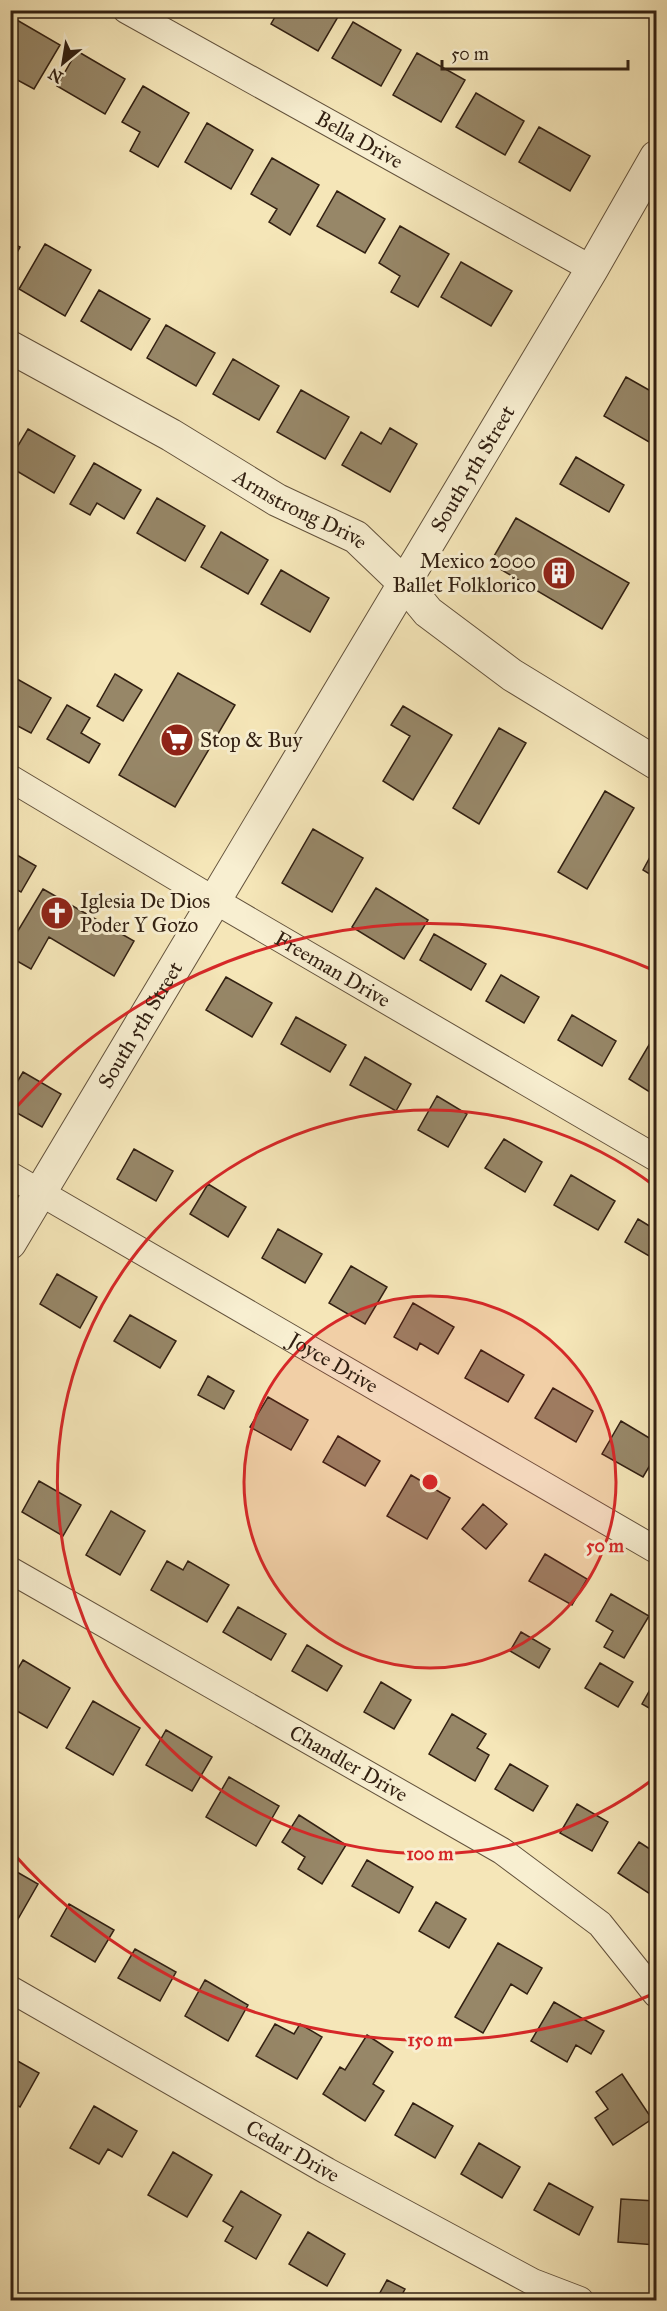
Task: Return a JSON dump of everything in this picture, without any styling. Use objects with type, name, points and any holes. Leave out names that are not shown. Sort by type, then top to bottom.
[{"type":"street","name":"Bella Drive","points":[[126,10],[592,268]]},
{"type":"street","name":"South 5th Street","points":[[10,1244],[405,584],[657,157]]},
{"type":"street","name":"Armstrong Drive","points":[[10,347],[171,435],[277,500],[356,537],[405,584],[428,612],[512,675],[657,763]]},
{"type":"street","name":"Freeman Drive","points":[[10,778],[214,900],[657,1158]]},
{"type":"street","name":"Joyce Drive","points":[[10,1175],[657,1550]]},
{"type":"street","name":"Chandler Drive","points":[[10,1570],[502,1851],[600,1924],[657,1994]]},
{"type":"street","name":"Cedar Drive","points":[[10,1989],[327,2171],[533,2282],[580,2301]]},
{"type":"building","points":[[279,10],[342,10],[318,51],[271,24]]},
{"type":"building","points":[[643,10],[656,10],[656,19]]},
{"type":"building","points":[[10,16],[60,45],[34,89],[10,76]]},
{"type":"building","points":[[353,22],[401,50],[381,86],[332,58]]},
{"type":"building","points":[[77,51],[125,79],[105,114],[57,86]]},
{"type":"building","points":[[417,53],[465,80],[441,122],[393,95]]},
{"type":"building","points":[[143,86],[189,113],[158,167],[130,151],[140,132],[122,122]]},
{"type":"building","points":[[476,93],[524,121],[505,155],[456,127]]},
{"type":"building","points":[[207,123],[253,150],[231,189],[185,162]]},
{"type":"building","points":[[539,127],[590,156],[570,191],[519,162]]},
{"type":"building","points":[[272,158],[319,185],[290,235],[269,222],[277,209],[251,194]]},
{"type":"building","points":[[337,191],[385,219],[365,253],[317,226]]},
{"type":"building","points":[[400,226],[449,254],[418,307],[391,292],[400,276],[379,263]]},
{"type":"building","points":[[10,242],[20,247],[10,265]]},
{"type":"building","points":[[45,244],[91,270],[65,316],[19,289]]},
{"type":"building","points":[[461,262],[512,291],[491,326],[441,297]]},
{"type":"building","points":[[99,290],[150,319],[131,350],[81,321]]},
{"type":"building","points":[[166,325],[215,353],[196,386],[147,358]]},
{"type":"building","points":[[233,359],[279,386],[259,420],[213,394]]},
{"type":"building","points":[[626,377],[656,394],[656,446],[604,416]]},
{"type":"building","points":[[301,390],[349,417],[325,459],[277,432]]},
{"type":"building","points":[[390,428],[417,444],[390,492],[342,465],[361,432],[381,444]]},
{"type":"building","points":[[28,429],[75,456],[54,493],[10,467],[10,459]]},
{"type":"building","points":[[576,457],[624,485],[609,512],[560,484]]},
{"type":"building","points":[[94,463],[141,490],[124,519],[97,503],[90,515],[70,504]]},
{"type":"building","points":[[157,498],[205,526],[185,561],[137,533]]},
{"type":"building","name":"Mexico 2000 Ballet Folklorico","points":[[516,518],[629,583],[602,629],[490,563]]},
{"type":"building","points":[[221,532],[268,560],[248,594],[201,567]]},
{"type":"building","points":[[281,570],[329,598],[310,632],[261,604]]},
{"type":"building","name":"Stop & Buy","points":[[178,673],[235,705],[175,807],[119,775]]},
{"type":"building","points":[[115,674],[142,690],[123,721],[97,706]]},
{"type":"building","points":[[10,675],[51,698],[31,733],[10,722]]},
{"type":"building","points":[[67,705],[90,718],[81,733],[100,744],[89,763],[47,739]]},
{"type":"building","points":[[403,706],[452,735],[413,800],[383,781],[410,736],[391,725]]},
{"type":"building","points":[[499,728],[526,743],[479,824],[453,808]]},
{"type":"building","points":[[605,791],[634,808],[587,889],[558,872]]},
{"type":"building","points":[[313,829],[363,858],[332,912],[282,883]]},
{"type":"building","points":[[656,846],[656,878],[643,870]]},
{"type":"building","points":[[10,851],[36,866],[21,892],[10,886]]},
{"type":"building","points":[[376,888],[428,920],[404,959],[352,927]]},
{"type":"building","name":"Iglesia De Dios Poder Y Gozo","points":[[43,889],[134,941],[114,976],[49,937],[31,969],[10,957],[10,944]]},
{"type":"building","points":[[434,934],[486,964],[471,990],[420,960]]},
{"type":"building","points":[[501,975],[539,997],[524,1023],[486,1001]]},
{"type":"building","points":[[226,977],[272,1003],[252,1037],[206,1010]]},
{"type":"building","points":[[572,1015],[616,1041],[602,1066],[558,1040]]},
{"type":"building","points":[[296,1017],[346,1045],[330,1072],[281,1044]]},
{"type":"building","points":[[653,1038],[656,1040],[656,1096],[629,1079]]},
{"type":"building","points":[[365,1057],[411,1084],[396,1111],[350,1085]]},
{"type":"building","points":[[23,1072],[61,1094],[42,1127],[10,1109],[10,1094]]},
{"type":"building","points":[[437,1096],[467,1114],[448,1147],[418,1130]]},
{"type":"building","points":[[504,1139],[542,1162],[525,1192],[485,1168]]},
{"type":"building","points":[[134,1149],[173,1171],[156,1201],[117,1179]]},
{"type":"building","points":[[571,1175],[615,1201],[598,1230],[554,1205]]},
{"type":"building","points":[[208,1184],[246,1207],[228,1237],[190,1214]]},
{"type":"building","points":[[638,1219],[656,1230],[656,1260],[625,1242]]},
{"type":"building","points":[[278,1229],[322,1254],[305,1283],[262,1258]]},
{"type":"building","points":[[351,1266],[387,1287],[365,1324],[329,1303]]},
{"type":"building","points":[[57,1274],[97,1297],[80,1328],[40,1304]]},
{"type":"building","points":[[413,1303],[454,1327],[438,1354],[420,1343],[417,1350],[394,1337]]},
{"type":"building","points":[[130,1315],[176,1341],[160,1368],[114,1341]]},
{"type":"building","points":[[481,1350],[524,1375],[508,1402],[465,1378]]},
{"type":"building","points":[[208,1376],[234,1391],[224,1409],[198,1395]]},
{"type":"building","points":[[553,1388],[593,1411],[576,1442],[535,1418]]},
{"type":"building","points":[[268,1397],[308,1420],[291,1450],[250,1427]]},
{"type":"building","points":[[621,1421],[656,1442],[656,1455],[643,1477],[602,1454]]},
{"type":"building","points":[[338,1436],[380,1461],[365,1486],[323,1462]]},
{"type":"building","points":[[411,1475],[450,1498],[427,1539],[387,1516]]},
{"type":"building","points":[[39,1481],[81,1505],[63,1536],[22,1512]]},
{"type":"building","points":[[483,1504],[507,1524],[486,1549],[462,1529]]},
{"type":"building","points":[[111,1511],[145,1531],[120,1575],[86,1555]]},
{"type":"building","points":[[545,1554],[587,1579],[572,1605],[529,1581]]},
{"type":"building","points":[[167,1561],[183,1570],[188,1561],[229,1585],[207,1622],[151,1590]]},
{"type":"building","points":[[611,1594],[649,1616],[624,1658],[604,1647],[613,1631],[596,1621]]},
{"type":"building","points":[[238,1607],[286,1634],[271,1660],[223,1632]]},
{"type":"building","points":[[521,1632],[550,1649],[539,1668],[510,1651]]},
{"type":"building","points":[[307,1645],[342,1666],[327,1691],[292,1671]]},
{"type":"building","points":[[23,1660],[70,1688],[47,1728],[10,1707],[10,1682]]},
{"type":"building","points":[[600,1663],[633,1682],[618,1707],[585,1688]]},
{"type":"building","points":[[381,1682],[411,1700],[394,1729],[364,1712]]},
{"type":"building","points":[[652,1686],[656,1689],[656,1712],[642,1704]]},
{"type":"building","points":[[93,1701],[140,1728],[113,1775],[66,1748]]},
{"type":"building","points":[[452,1714],[486,1734],[477,1748],[489,1755],[475,1781],[429,1754]]},
{"type":"building","points":[[166,1730],[212,1757],[192,1791],[146,1765]]},
{"type":"building","points":[[510,1764],[548,1786],[533,1811],[495,1789]]},
{"type":"building","points":[[229,1777],[279,1806],[256,1846],[206,1817]]},
{"type":"building","points":[[577,1804],[608,1822],[592,1851],[560,1833]]},
{"type":"building","points":[[299,1815],[346,1845],[322,1884],[298,1869],[305,1857],[282,1842]]},
{"type":"building","points":[[639,1842],[656,1853],[656,1884],[650,1894],[618,1873]]},
{"type":"building","points":[[367,1860],[413,1887],[399,1913],[352,1886]]},
{"type":"building","points":[[10,1868],[38,1884],[18,1919],[10,1915]]},
{"type":"building","points":[[436,1902],[466,1919],[449,1948],[419,1931]]},
{"type":"building","points":[[69,1904],[114,1930],[95,1962],[51,1936]]},
{"type":"building","points":[[498,1943],[542,1968],[527,1994],[511,1984],[483,2033],[455,2017]]},
{"type":"building","points":[[135,1949],[176,1972],[160,2001],[118,1978]]},
{"type":"building","points":[[205,1980],[248,2005],[228,2041],[185,2016]]},
{"type":"building","points":[[554,2002],[604,2031],[591,2054],[576,2045],[567,2062],[531,2041]]},
{"type":"building","points":[[275,2024],[294,2034],[300,2024],[322,2037],[297,2079],[256,2056]]},
{"type":"building","points":[[367,2035],[393,2052],[373,2084],[384,2091],[365,2121],[323,2094],[340,2067],[345,2070]]},
{"type":"building","points":[[14,2059],[39,2073],[20,2107],[10,2101],[10,2066]]},
{"type":"building","points":[[622,2074],[652,2119],[613,2145],[595,2118],[608,2109],[596,2092]]},
{"type":"building","points":[[413,2103],[453,2126],[435,2158],[395,2135]]},
{"type":"building","points":[[94,2106],[137,2131],[122,2157],[108,2149],[99,2164],[70,2148]]},
{"type":"building","points":[[479,2143],[520,2167],[502,2198],[461,2174]]},
{"type":"building","points":[[173,2152],[212,2175],[187,2217],[148,2195]]},
{"type":"building","points":[[549,2183],[593,2207],[579,2235],[534,2210]]},
{"type":"building","points":[[241,2191],[281,2215],[256,2259],[225,2241],[233,2227],[223,2221]]},
{"type":"building","points":[[621,2199],[656,2201],[656,2245],[618,2242]]},
{"type":"building","points":[[308,2232],[345,2254],[327,2286],[289,2264]]},
{"type":"building","points":[[387,2280],[405,2289],[399,2300],[376,2300]]},
{"type":"place","name":"Mexico 2000 Ballet Folklorico","points":[[559,573]]},
{"type":"place","name":"Stop & Buy","points":[[177,740]]},
{"type":"place","name":"Iglesia De Dios Poder Y Gozo","points":[[57,913]]}]
